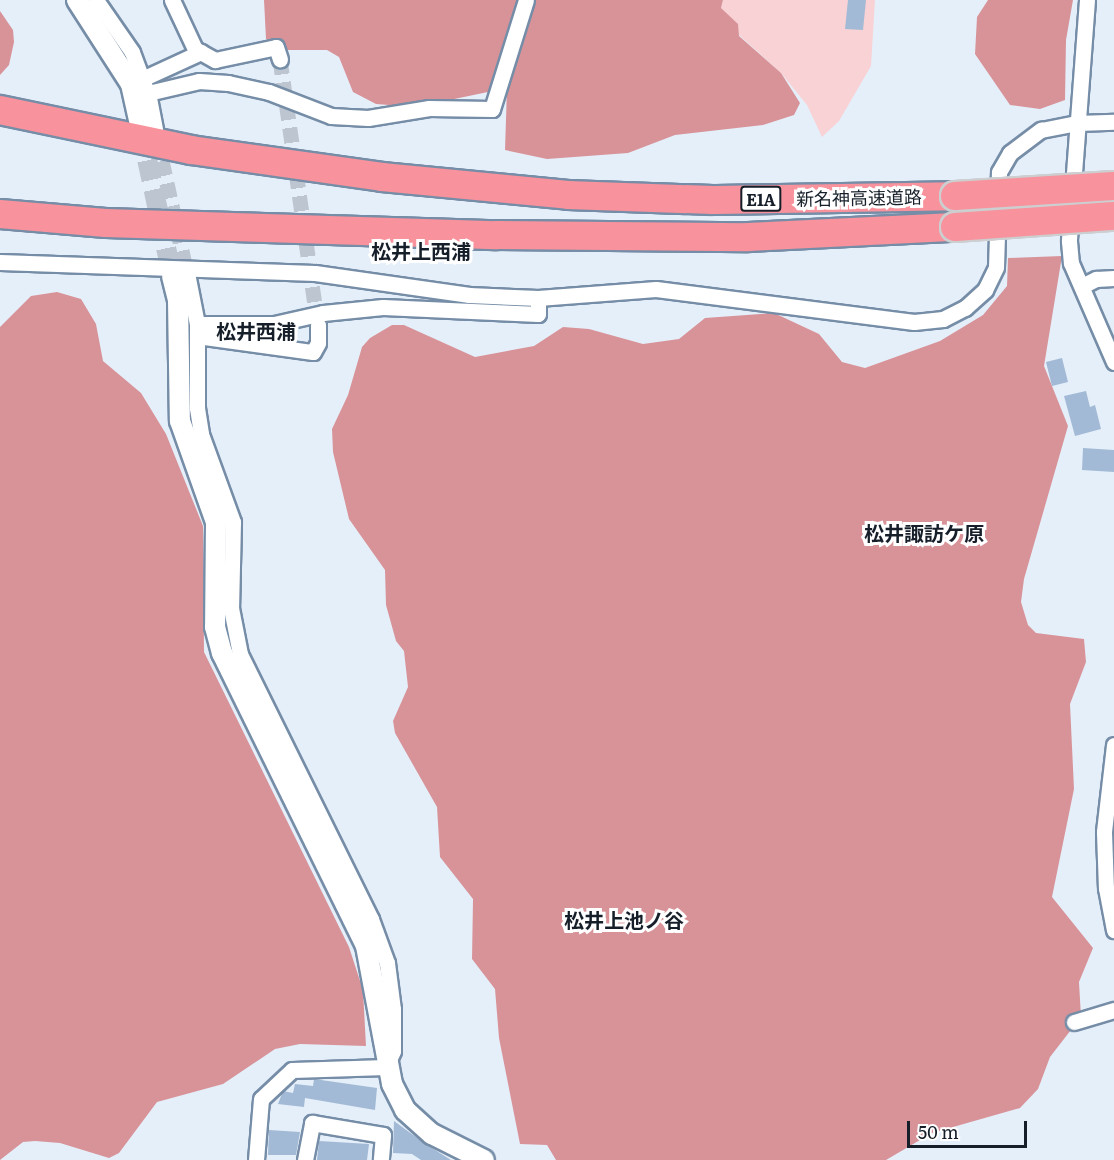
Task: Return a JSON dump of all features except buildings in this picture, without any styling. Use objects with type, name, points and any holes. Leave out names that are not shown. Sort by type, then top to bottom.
[{"type":"highway","name":"新名神高速道路","points":[[0,110],[191,150],[382,177],[568,195],[713,200],[955,196],[1114,186]]},
{"type":"highway","name":"新名神高速道路","points":[[0,214],[152,224],[498,235],[603,233],[748,237],[955,227],[1114,216]]},
{"type":"street","points":[[76,0],[130,84],[148,129]]},
{"type":"street","points":[[96,0],[132,52],[145,86],[148,129]]},
{"type":"street","points":[[172,0],[195,49],[215,60],[276,47],[280,58]]},
{"type":"street","points":[[145,86],[199,81],[228,83],[269,92],[331,116],[368,118],[429,108],[492,109],[526,0]]},
{"type":"street","points":[[1087,0],[1069,241],[1071,263],[1114,362]]},
{"type":"street","points":[[145,86],[201,52]]},
{"type":"street","points":[[0,262],[315,273],[469,295],[538,298],[656,289],[914,322],[943,319],[965,308],[985,290],[996,267],[999,172],[1010,153],[1041,130],[1077,123],[1114,122]]},
{"type":"street","points":[[179,274],[197,330],[201,434],[233,522],[231,608],[240,654],[371,919],[387,963],[393,1051],[386,1068]]},
{"type":"street","points":[[179,274],[180,421],[216,522],[214,627],[222,653],[366,946],[379,998],[386,1068],[405,1110],[432,1134],[484,1160]]},
{"type":"street","points":[[1082,286],[1096,279],[1114,278]]},
{"type":"street","points":[[197,330],[274,324],[323,313],[383,307],[537,314],[538,298]]},
{"type":"street","points":[[197,330],[313,352],[318,343],[318,325]]},
{"type":"street","points":[[1114,745],[1104,832],[1106,888],[1114,930]]},
{"type":"street","points":[[1074,1022],[1114,1010]]},
{"type":"street","points":[[256,1160],[261,1099],[292,1070],[386,1068]]},
{"type":"street","points":[[305,1160],[312,1123],[383,1135],[381,1160]]},
{"type":"shaded area","points":[[264,0],[723,0],[721,8],[738,24],[739,36],[781,73],[800,103],[794,115],[763,125],[675,135],[628,153],[547,159],[505,150],[507,88],[416,107],[376,104],[353,92],[339,57],[327,50],[288,50],[266,39]]},
{"type":"shaded area","points":[[723,0],[875,0],[871,66],[839,121],[822,137],[807,105],[781,73],[739,35],[721,8]]},
{"type":"shaded area","points":[[988,0],[1073,0],[1066,40],[1065,100],[1040,109],[1010,105],[975,54],[977,17]]},
{"type":"shaded area","points":[[0,11],[13,30],[14,42],[9,65],[0,75]]},
{"type":"shaded area","points":[[1062,256],[1044,366],[1068,426],[1024,579],[1021,602],[1028,625],[1036,633],[1084,639],[1086,662],[1070,704],[1074,789],[1052,897],[1093,948],[1079,982],[1081,1017],[1050,1057],[1038,1089],[1020,1108],[932,1133],[886,1160],[556,1160],[547,1145],[520,1144],[499,1038],[495,989],[472,959],[473,899],[440,857],[437,807],[395,733],[393,721],[408,687],[404,651],[396,641],[386,605],[385,570],[349,519],[333,452],[332,429],[348,395],[362,347],[370,338],[392,325],[404,325],[475,357],[534,346],[563,327],[589,329],[643,344],[679,339],[705,318],[774,313],[819,334],[842,362],[865,368],[940,341],[983,315],[1007,286],[1008,258]]},
{"type":"shaded area","points":[[57,292],[81,299],[96,324],[103,361],[141,393],[166,434],[203,526],[204,652],[349,947],[363,990],[366,1046],[300,1044],[275,1049],[223,1084],[157,1102],[119,1153],[109,1158],[60,1143],[35,1141],[23,1142],[0,1160],[0,327],[31,296]]},
{"type":"tunnel","points":[[280,59],[318,325]]},
{"type":"tunnel","points":[[141,131],[172,276]]},
{"type":"tunnel","points":[[157,138],[187,273]]},
{"type":"district","name":"松井上西浦","points":[[421,250]]},
{"type":"district","name":"松井西浦","points":[[256,330]]},
{"type":"district","name":"松井諏訪ケ原","points":[[924,532]]},
{"type":"district","name":"松井上池ノ谷","points":[[624,919]]}]
